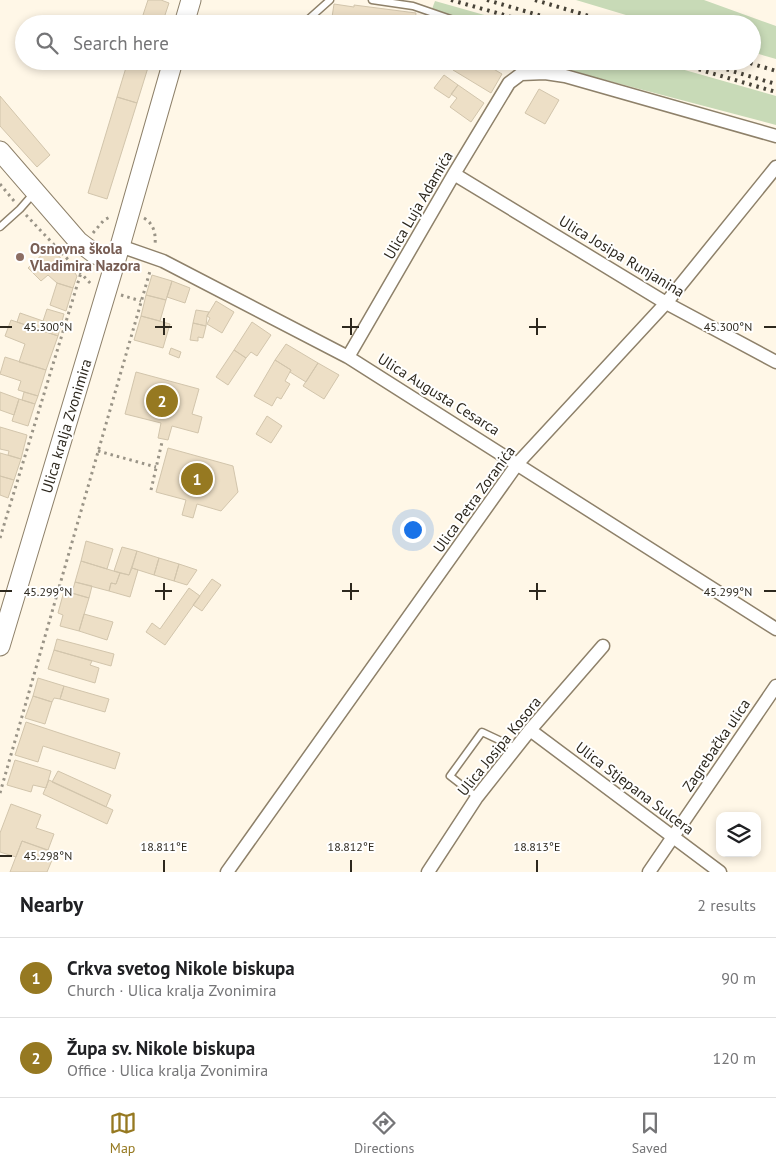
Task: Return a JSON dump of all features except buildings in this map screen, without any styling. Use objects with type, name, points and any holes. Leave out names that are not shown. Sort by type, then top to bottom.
[{"type":"main road","points":[[187,15],[191,0]]},
{"type":"main road","name":"Ulica kralja Zvonimira","points":[[0,646],[130,213],[170,70]]},
{"type":"main road","points":[[0,150],[78,241],[95,254],[117,254]]},
{"type":"street","name":"Ulica Luja Adamića","points":[[348,357],[454,174],[509,83],[519,70]]},
{"type":"street","points":[[531,70],[565,76],[776,136]]},
{"type":"street","name":"Ulica Petra Zoranića","points":[[227,872],[518,463],[666,302],[776,167]]},
{"type":"street","name":"Ulica Josipa Runjanina","points":[[454,174],[666,302],[776,362]]},
{"type":"street","name":"Ulica Augusta Cesarca","points":[[117,254],[154,258],[348,357],[518,463],[776,629]]},
{"type":"street","name":"Ulica Josipa Kosora","points":[[428,872],[477,797],[530,730],[603,646]]},
{"type":"street","name":"Zagrebačka ulica","points":[[649,872],[776,686]]},
{"type":"street","name":"Ulica Stjepana Sulcera","points":[[530,730],[720,872]]},
{"type":"lane","points":[[313,15],[330,0]]},
{"type":"lane","points":[[372,0],[414,6],[440,15]]},
{"type":"lane","points":[[0,227],[35,192]]},
{"type":"lane","points":[[477,797],[450,776],[482,732],[516,748]]},
{"type":"path","points":[[0,538],[93,232],[104,220],[117,214],[130,213],[145,218],[150,222],[156,238],[154,258],[0,793]]},
{"type":"path","points":[[151,490],[162,442]]},
{"type":"path","points":[[98,451],[156,468]]},
{"type":"green space","points":[[576,0],[704,0],[746,15],[626,15]]},
{"type":"green space","points":[[435,1],[484,15],[450,15],[432,9]]},
{"type":"green space","points":[[761,21],[776,26],[776,59],[761,55]]},
{"type":"green space","points":[[571,70],[685,70],[776,96],[776,125]]},
{"type":"railway","points":[[451,0],[504,15]]},
{"type":"railway","points":[[487,0],[538,15]]},
{"type":"railway","points":[[535,0],[586,15]]},
{"type":"railway","points":[[761,66],[776,71]]},
{"type":"railway","points":[[701,70],[776,92]]},
{"type":"railway","points":[[729,70],[776,84]]},
{"type":"place","name":"Osnovna škola Vladimira Nazora","points":[[20,257]]},
{"type":"place","name":"Župa sv. Nikole biskupa","points":[[162,401]]},
{"type":"place","name":"Crkva svetog Nikole biskupa","points":[[197,479]]}]
